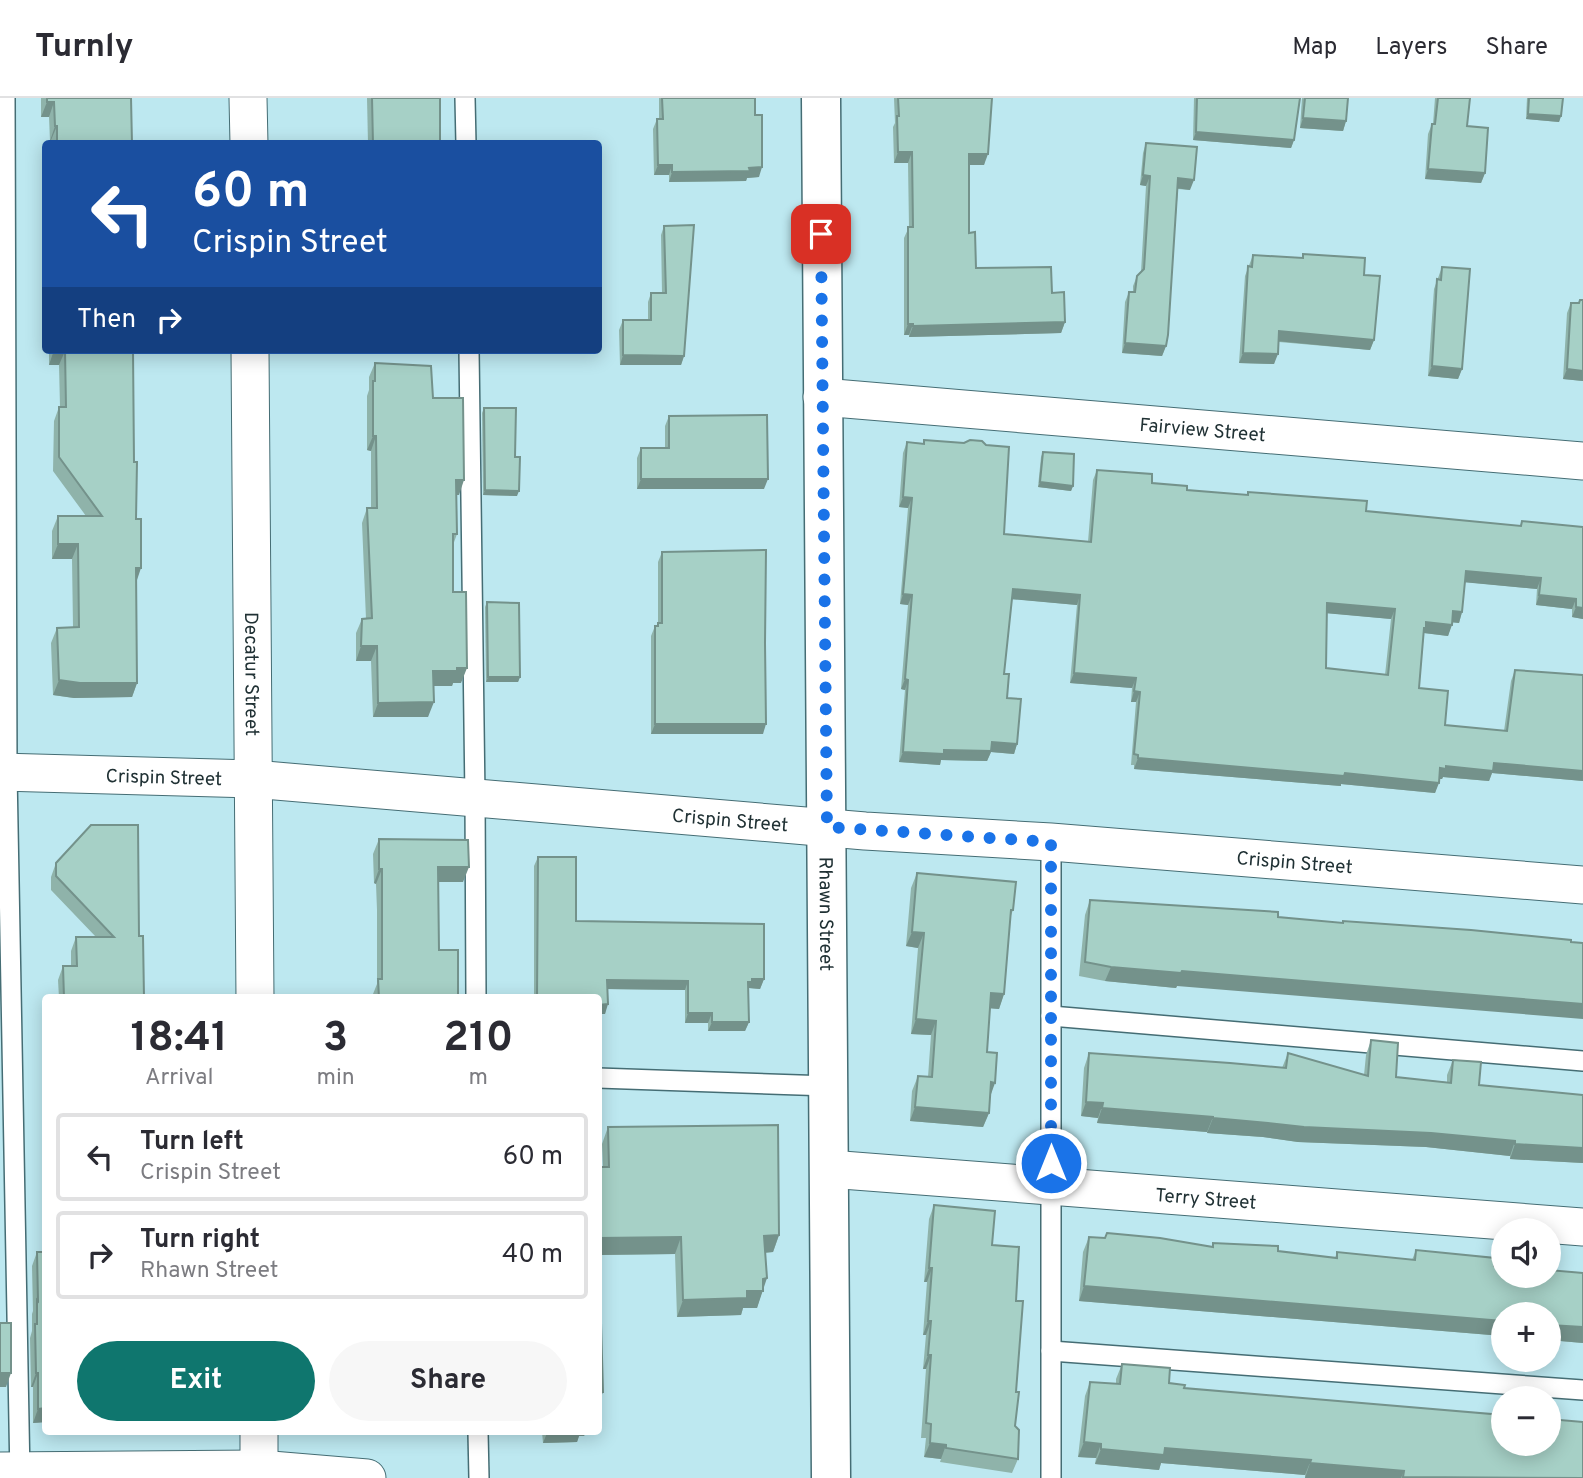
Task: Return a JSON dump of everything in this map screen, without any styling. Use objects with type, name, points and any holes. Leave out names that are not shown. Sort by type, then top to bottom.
[{"type":"main road","name":"Rhawn Street","points":[[821,98],[831,1478]]},
{"type":"street","points":[[248,98],[248,140]]},
{"type":"street","name":"Decatur Street","points":[[250,354],[255,994]]},
{"type":"street","name":"Fairview Street","points":[[822,397],[1583,461]]},
{"type":"street","name":"Crispin Street","points":[[4,772],[253,779],[827,827],[1583,884]]},
{"type":"street","name":"Terry Street","points":[[830,1169],[1583,1227]]},
{"type":"street","points":[[259,1435],[259,1473]]},
{"type":"street","points":[[14,1473],[259,1473],[367,1478]]},
{"type":"lane","points":[[5,98],[4,772],[14,1473]]},
{"type":"lane","points":[[465,98],[466,140]]},
{"type":"lane","points":[[469,354],[476,994]]},
{"type":"lane","points":[[1051,842],[1051,1478]]},
{"type":"lane","points":[[1051,1016],[1583,1062]]},
{"type":"lane","points":[[602,1078],[829,1086]]},
{"type":"lane","points":[[1051,1351],[1583,1390]]},
{"type":"lane","points":[[478,1435],[479,1478]]},
{"type":"building","points":[[47,98],[131,98],[132,140],[57,140],[54,102],[47,102]]},
{"type":"building","points":[[372,98],[440,98],[440,140],[373,140]]},
{"type":"building","points":[[662,98],[755,98],[755,115],[762,115],[762,167],[749,168],[750,171],[672,172],[672,165],[658,165],[657,119],[663,119]]},
{"type":"building","points":[[898,98],[992,98],[988,154],[969,154],[969,233],[975,232],[976,268],[1051,267],[1052,293],[1064,292],[1065,322],[908,324],[908,227],[913,227],[912,152],[898,152]]},
{"type":"building","points":[[1197,98],[1300,98],[1294,140],[1196,132]]},
{"type":"building","points":[[1305,98],[1348,98],[1346,121],[1303,118]]},
{"type":"building","points":[[1438,98],[1470,98],[1467,126],[1488,128],[1485,173],[1428,169],[1432,124],[1435,124]]},
{"type":"building","points":[[1529,98],[1563,98],[1561,116],[1528,114]]},
{"type":"building","points":[[1146,143],[1197,147],[1194,180],[1178,178],[1166,346],[1125,343],[1129,292],[1135,292],[1137,276],[1144,269],[1150,176],[1143,175]]},
{"type":"building","points":[[694,225],[684,356],[623,355],[623,320],[651,320],[651,293],[666,293],[664,226]]},
{"type":"building","points":[[1303,254],[1365,258],[1364,275],[1380,276],[1374,340],[1279,331],[1278,354],[1243,353],[1248,266],[1252,267],[1253,255],[1303,258]]},
{"type":"building","points":[[1442,267],[1470,269],[1462,369],[1432,366],[1437,279],[1441,280]]},
{"type":"building","points":[[1583,300],[1583,371],[1567,369],[1571,303],[1579,303]]},
{"type":"building","points":[[65,354],[133,354],[136,519],[141,519],[141,568],[136,568],[137,683],[80,683],[59,680],[57,628],[79,627],[78,544],[58,544],[58,516],[102,516],[59,457],[59,407],[66,407]]},
{"type":"building","points":[[375,363],[431,366],[433,398],[463,398],[464,480],[456,480],[457,534],[453,534],[453,592],[466,592],[467,668],[457,668],[457,671],[433,671],[434,702],[378,703],[377,646],[361,646],[362,619],[372,618],[367,508],[377,508],[376,436],[373,436]]},
{"type":"building","points":[[484,408],[516,408],[515,457],[520,457],[519,491],[485,490]]},
{"type":"building","points":[[767,415],[768,479],[641,479],[641,448],[669,448],[669,416]]},
{"type":"building","points":[[924,440],[964,443],[970,440],[1009,447],[1004,534],[1091,542],[1097,470],[1152,474],[1152,483],[1187,486],[1187,490],[1367,501],[1366,511],[1521,526],[1522,521],[1583,527],[1583,608],[1576,607],[1576,599],[1539,595],[1541,578],[1466,571],[1462,612],[1453,611],[1452,625],[1426,622],[1419,688],[1448,691],[1445,725],[1507,731],[1515,670],[1583,675],[1583,771],[1494,763],[1493,771],[1446,766],[1446,769],[1440,768],[1439,783],[1345,773],[1344,776],[1138,758],[1138,755],[1134,754],[1140,692],[1134,691],[1136,678],[1074,673],[1080,595],[1013,589],[1004,674],[1009,674],[1007,698],[1021,699],[1017,744],[992,742],[991,751],[944,750],[944,754],[903,752],[908,680],[905,679],[912,595],[903,594],[912,498],[903,497],[907,442],[924,444]],"holes":[[[1327,603],[1395,609],[1388,675],[1326,668]]]},
{"type":"building","points":[[1043,452],[1074,454],[1073,486],[1040,482]]},
{"type":"building","points":[[766,550],[766,724],[655,724],[655,626],[662,623],[662,552]]},
{"type":"building","points":[[487,602],[519,603],[520,677],[488,677]]},
{"type":"building","points":[[91,825],[138,825],[139,936],[143,936],[144,994],[64,994],[63,966],[77,966],[76,937],[114,937],[56,876],[56,863]]},
{"type":"building","points":[[379,839],[468,840],[469,867],[438,867],[439,950],[458,950],[458,994],[379,994],[378,979],[382,979],[382,869],[379,869]]},
{"type":"building","points":[[538,857],[576,857],[576,921],[764,924],[764,979],[752,979],[752,982],[748,982],[749,1022],[712,1022],[712,1013],[688,1013],[688,981],[607,980],[608,1004],[602,1005],[602,994],[537,994]]},
{"type":"building","points":[[917,873],[1016,882],[1004,994],[991,993],[987,1052],[997,1053],[995,1083],[991,1082],[989,1113],[915,1107],[918,1076],[932,1077],[936,1021],[916,1019],[924,933],[912,932]]},
{"type":"building","points":[[1090,900],[1278,912],[1278,917],[1471,930],[1571,940],[1583,943],[1583,1004],[1181,973],[1085,962]]},
{"type":"building","points":[[1371,1040],[1398,1043],[1396,1077],[1451,1083],[1453,1060],[1481,1062],[1479,1085],[1583,1095],[1583,1148],[1515,1144],[1515,1141],[1431,1133],[1304,1127],[1102,1108],[1103,1103],[1086,1102],[1089,1053],[1286,1068],[1288,1053],[1368,1076]]},
{"type":"building","points":[[778,1125],[779,1235],[764,1236],[767,1278],[763,1279],[763,1291],[747,1291],[747,1298],[683,1300],[681,1237],[602,1238],[602,1167],[609,1167],[608,1127]]},
{"type":"building","points":[[934,1205],[995,1211],[992,1245],[1019,1247],[1016,1301],[1023,1301],[1016,1392],[1019,1392],[1015,1426],[1019,1430],[1018,1459],[930,1443],[931,1424],[926,1423],[931,1355],[928,1355],[931,1321],[928,1321],[932,1268],[929,1268]]},
{"type":"building","points":[[1107,1233],[1213,1247],[1213,1243],[1278,1246],[1278,1251],[1337,1258],[1337,1252],[1415,1260],[1416,1250],[1491,1258],[1491,1288],[1561,1288],[1561,1271],[1583,1273],[1583,1327],[1561,1326],[1561,1302],[1491,1302],[1491,1320],[1084,1286],[1089,1237],[1105,1238]]},
{"type":"building","points":[[37,1252],[42,1252],[42,1408],[38,1409],[35,1324],[38,1301]]},
{"type":"building","points":[[0,1323],[11,1323],[11,1373],[0,1373]]},
{"type":"building","points":[[1122,1364],[1170,1368],[1169,1383],[1185,1385],[1184,1388],[1491,1414],[1491,1456],[1561,1456],[1561,1420],[1583,1422],[1583,1478],[1403,1477],[1404,1471],[1310,1463],[1311,1460],[1165,1448],[1164,1455],[1101,1449],[1101,1444],[1084,1442],[1090,1382],[1120,1384]]},
{"type":"route","points":[[821,234],[827,827],[1051,842],[1051,1163]]}]
